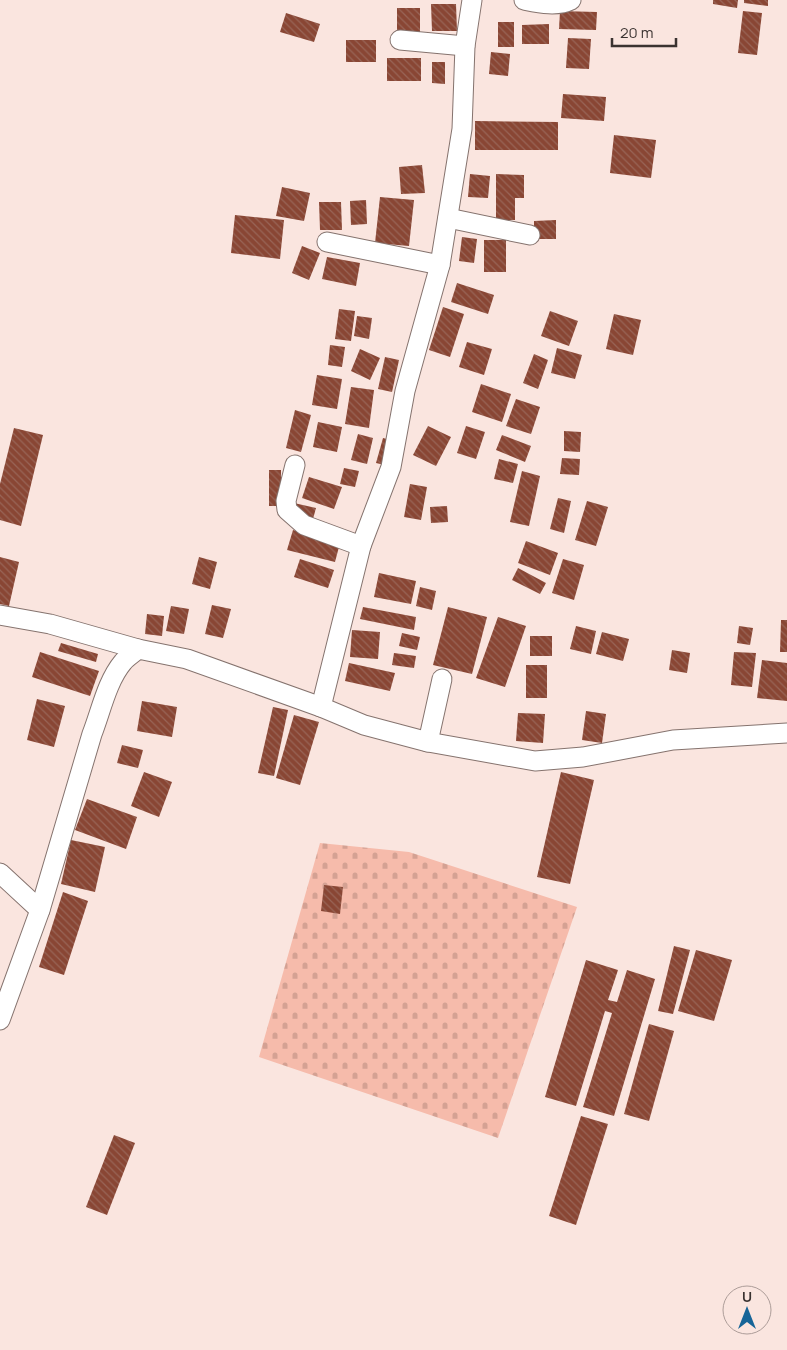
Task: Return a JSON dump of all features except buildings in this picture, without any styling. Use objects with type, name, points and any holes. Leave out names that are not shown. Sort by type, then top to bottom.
[{"type":"street","points":[[321,707],[362,546],[391,467],[405,391],[440,265],[462,129],[465,46],[472,0]]},
{"type":"street","points":[[524,0],[548,4],[566,3],[571,0]]},
{"type":"street","points":[[400,40],[465,46]]},
{"type":"street","points":[[448,218],[530,235]]},
{"type":"street","points":[[327,242],[440,265]]},
{"type":"street","points":[[295,465],[286,501],[287,510],[304,525],[362,546]]},
{"type":"street","points":[[0,615],[50,624],[138,649],[187,659],[321,707],[364,725],[428,742],[535,760],[583,757],[673,740],[787,733]]},
{"type":"street","points":[[0,1020],[40,910],[92,734],[105,699],[124,661],[138,649]]},
{"type":"street","points":[[428,742],[442,679]]},
{"type":"street","points":[[0,873],[40,910]]},
{"type":"green space","points":[[320,843],[409,852],[577,907],[498,1138],[259,1057]]}]
